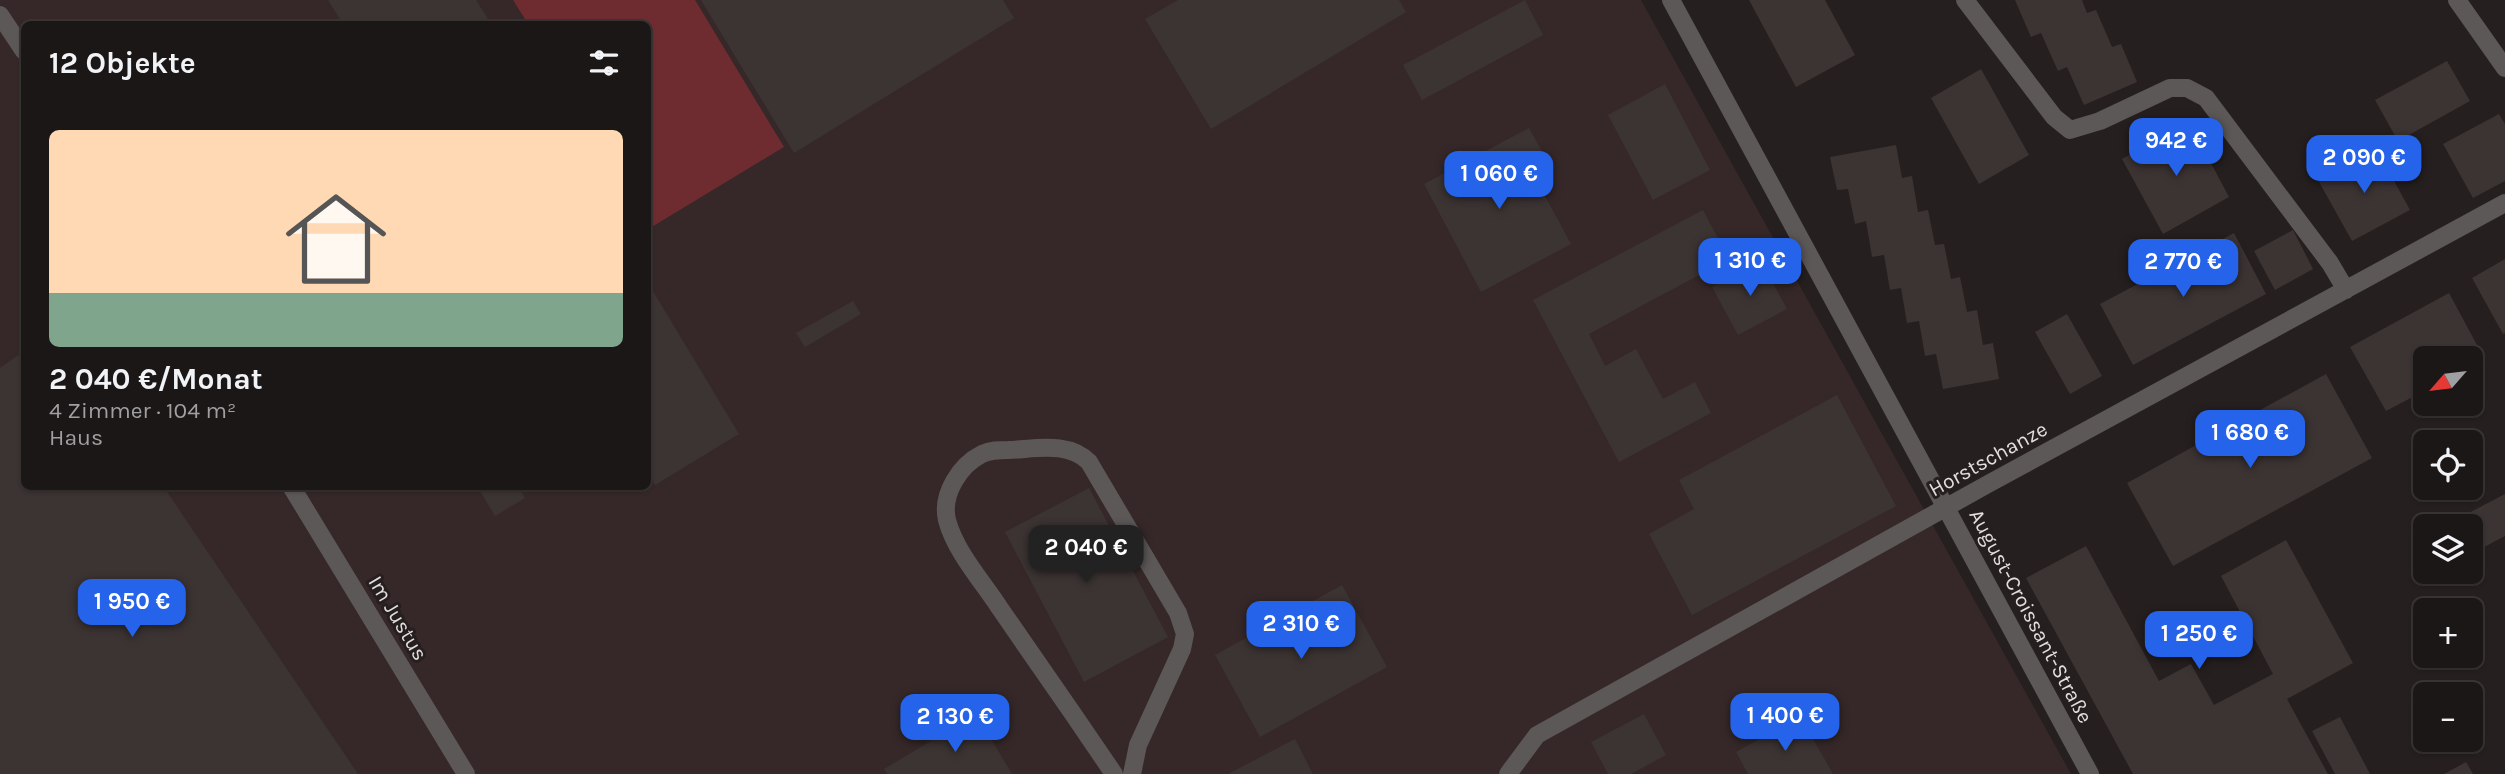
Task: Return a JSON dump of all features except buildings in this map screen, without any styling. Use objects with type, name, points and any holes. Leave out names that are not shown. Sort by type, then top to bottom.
[{"type":"street","name":"August-Croissant-Straße","points":[[1671,0],[2090,774]]},
{"type":"street","points":[[1965,0],[2054,117],[2070,130],[2100,121],[2170,88],[2187,88],[2206,98],[2322,252],[2346,290]]},
{"type":"street","points":[[2457,0],[2505,68]]},
{"type":"street","points":[[0,15],[21,46]]},
{"type":"street","name":"Horstschanze","points":[[1508,774],[1537,735],[1946,507],[2505,203]]},
{"type":"street","points":[[1114,774],[970,564],[947,520],[947,502],[952,484],[961,472],[982,454],[993,450],[1063,448],[1080,453],[1089,462],[1178,613],[1185,634],[1182,649],[1138,745],[1132,774]]},
{"type":"street","name":"Im Justus","points":[[293,490],[466,774]]},
{"type":"shaded area","points":[[0,0],[1641,0],[2071,774],[0,774]]},
{"type":"shaded area","points":[[513,0],[695,0],[784,147],[651,227],[651,21],[526,21]]}]
